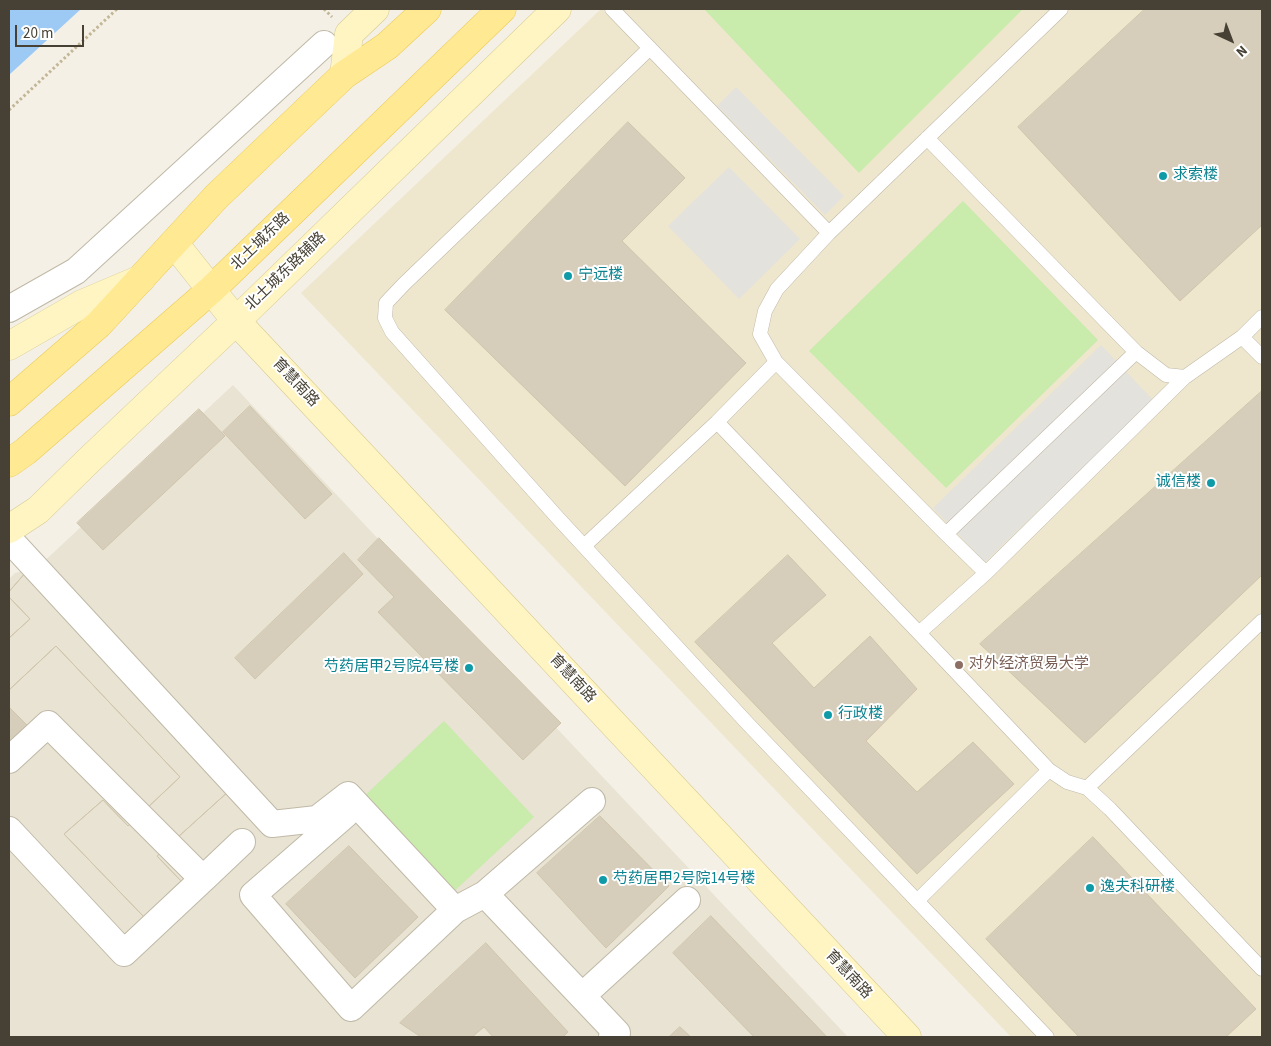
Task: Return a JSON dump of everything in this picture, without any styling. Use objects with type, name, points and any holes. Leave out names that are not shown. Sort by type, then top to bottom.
[{"type":"main road","points":[[9,402],[99,324],[216,197],[344,75],[387,46],[427,9]]},
{"type":"main road","name":"北土城东路","points":[[14,461],[212,289],[502,9]]},
{"type":"street","points":[[344,75],[348,34],[375,9]]},
{"type":"street","name":"北土城东路辅路","points":[[9,529],[38,510],[236,321],[557,9]]},
{"type":"street","points":[[9,309],[76,271],[324,44]]},
{"type":"street","name":"育慧南路","points":[[174,243],[236,321],[907,1037]]},
{"type":"street","points":[[9,346],[82,304],[141,279]]},
{"type":"street","points":[[9,392],[41,374]]},
{"type":"street","points":[[38,510],[9,538],[272,824],[317,819],[348,795],[455,910]]},
{"type":"street","points":[[9,760],[48,724],[203,879]]},
{"type":"street","points":[[356,804],[253,895],[351,1008],[455,910],[486,894],[592,801]]},
{"type":"street","points":[[9,830],[124,953],[242,842]]},
{"type":"street","points":[[486,894],[617,1033],[612,1037]]},
{"type":"street","points":[[582,996],[687,900]]},
{"type":"lane","points":[[612,9],[829,234]]},
{"type":"lane","points":[[986,573],[776,362],[760,334],[765,311],[777,289],[829,234],[1061,9]]},
{"type":"lane","points":[[650,48],[386,303],[385,318],[392,332],[584,546],[749,725],[1048,1037]]},
{"type":"lane","points":[[927,138],[1136,352],[1166,375],[1185,377]]},
{"type":"lane","points":[[919,634],[986,573],[1185,377],[1242,337],[1262,318]]},
{"type":"lane","points":[[1242,337],[1262,357]]},
{"type":"lane","points":[[946,534],[1136,352]]},
{"type":"lane","points":[[584,546],[717,422],[776,362]]},
{"type":"lane","points":[[717,422],[1049,770],[1067,782],[1088,788],[1262,969]]},
{"type":"lane","points":[[1088,788],[1262,622]]},
{"type":"lane","points":[[917,901],[1049,770]]},
{"type":"path","points":[[9,110],[117,9]]},
{"type":"shaded area","name":"对外经济贸易大学","points":[[601,9],[1262,9],[1262,1037],[1011,1037],[301,293]]},
{"type":"shaded area","points":[[736,87],[844,196],[825,215],[717,106]]},
{"type":"shaded area","points":[[729,167],[800,239],[739,299],[668,226]]},
{"type":"shaded area","points":[[1101,345],[1153,400],[985,562],[933,508]]},
{"type":"shaded area","points":[[233,385],[848,1037],[9,1037],[9,579],[15,573],[38,567]]},
{"type":"green space","points":[[704,9],[1023,9],[859,173]]},
{"type":"green space","points":[[963,201],[1098,340],[946,488],[809,351]]},
{"type":"green space","points":[[444,721],[534,817],[449,896],[359,801]]},
{"type":"water","points":[[9,9],[81,9],[9,75]]},
{"type":"building","name":"求索楼","points":[[1145,9],[1262,9],[1262,225],[1180,301],[1018,127]]},
{"type":"building","name":"宁远楼","points":[[628,122],[685,178],[622,241],[746,363],[625,486],[445,310]]},
{"type":"building","name":"诚信楼","points":[[1262,391],[1262,575],[1085,743],[980,644]]},
{"type":"building","points":[[250,406],[332,494],[305,519],[223,432]]},
{"type":"building","points":[[199,409],[225,436],[103,550],[77,523]]},
{"type":"building","name":"芍药居甲2号院4号楼","points":[[379,538],[561,723],[523,760],[378,612],[394,597],[358,560]]},
{"type":"building","points":[[344,553],[363,574],[255,679],[235,658]]},
{"type":"building","name":"行政楼","points":[[788,555],[826,595],[772,643],[814,688],[870,636],[917,689],[866,741],[917,792],[973,742],[1014,784],[917,874],[695,642]]},
{"type":"building","points":[[24,575],[230,790],[157,856],[181,881],[144,917],[64,834],[103,800],[128,826],[180,777],[56,646],[9,690],[9,638],[30,619],[9,597],[9,592]]},
{"type":"building","points":[[24,575],[230,790],[157,856],[181,881],[144,917],[64,834],[103,800],[128,826],[180,777],[56,646],[9,690],[9,638],[30,619],[9,597],[9,592]]},
{"type":"building","points":[[9,707],[28,726],[9,744]]},
{"type":"building","name":"芍药居甲2号院14号楼","points":[[600,816],[669,886],[606,948],[537,873]]},
{"type":"building","name":"逸夫科研楼","points":[[1093,837],[1256,1009],[1226,1037],[1079,1037],[986,939]]},
{"type":"building","points":[[349,846],[418,917],[355,978],[286,904]]},
{"type":"building","points":[[711,916],[827,1037],[754,1037],[673,953]]},
{"type":"building","points":[[486,943],[568,1032],[563,1037],[493,1037],[484,1027],[472,1037],[421,1037],[400,1023]]},
{"type":"building","points":[[680,1027],[691,1037],[669,1037]]},
{"type":"place","name":"求索楼","points":[[1163,176]]},
{"type":"place","name":"宁远楼","points":[[568,276]]},
{"type":"place","name":"诚信楼","points":[[1211,483]]},
{"type":"place","name":"对外经济贸易大学","points":[[959,665]]},
{"type":"place","name":"芍药居甲2号院4号楼","points":[[469,668]]},
{"type":"place","name":"行政楼","points":[[828,715]]},
{"type":"place","name":"芍药居甲2号院14号楼","points":[[603,880]]},
{"type":"place","name":"逸夫科研楼","points":[[1090,888]]}]
